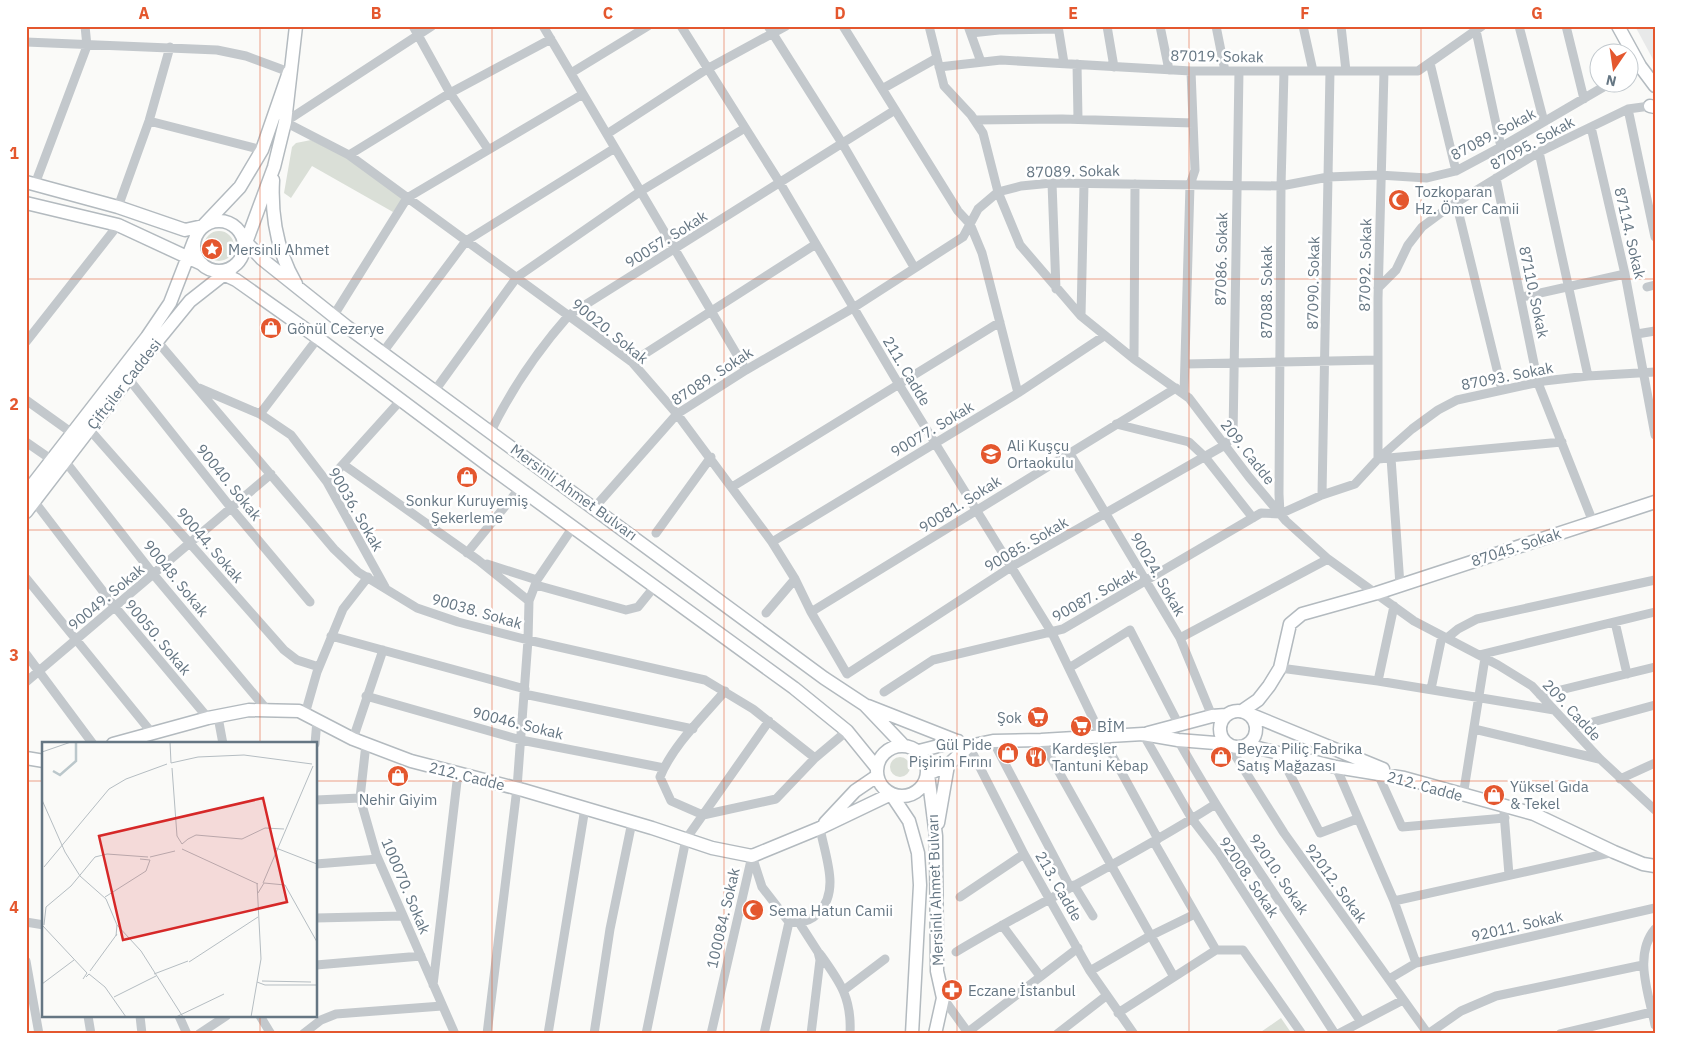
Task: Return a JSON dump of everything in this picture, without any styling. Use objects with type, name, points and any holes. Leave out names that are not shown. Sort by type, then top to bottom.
[{"type":"street","points":[[85,26],[88,46],[31,183],[118,207],[185,230],[211,222],[228,222],[235,227],[245,243]]},
{"type":"street","points":[[26,204],[118,226],[202,264],[225,271],[243,256],[245,243],[274,167],[285,122],[289,72],[296,26]]},
{"type":"street","points":[[285,122],[415,30],[432,26]]},
{"type":"street","points":[[544,26],[746,370]]},
{"type":"street","points":[[571,73],[648,26]]},
{"type":"street","name":"211. Cadde","points":[[681,26],[780,183],[934,443],[1052,633],[1101,735],[1195,914],[1216,950]]},
{"type":"street","points":[[607,134],[770,30],[786,26]]},
{"type":"street","points":[[843,26],[958,212],[970,224],[982,253],[1018,393]]},
{"type":"street","name":"209. Cadde","points":[[929,26],[944,86],[975,120],[983,133],[998,192],[1020,245],[1081,316],[1134,359],[1184,394],[1280,514],[1328,559],[1414,621],[1532,686],[1600,759],[1655,810]]},
{"type":"street","points":[[1107,26],[1114,66]]},
{"type":"street","points":[[1160,26],[1169,70]]},
{"type":"street","points":[[1216,26],[1225,71]]},
{"type":"street","points":[[1303,26],[1313,71]]},
{"type":"street","points":[[1342,26],[1346,71]]},
{"type":"street","points":[[1519,26],[1544,122]]},
{"type":"street","points":[[1566,26],[1584,99]]},
{"type":"street","points":[[1618,26],[1624,42]]},
{"type":"street","points":[[981,62],[970,30],[1058,27],[1064,64]]},
{"type":"street","points":[[1477,28],[1501,147]]},
{"type":"street","name":"87019. Sokak","points":[[938,62],[1001,60],[1192,71],[1418,71],[1477,28]]},
{"type":"street","points":[[415,30],[450,93],[488,149]]},
{"type":"street","points":[[770,30],[842,143],[914,267]]},
{"type":"street","points":[[349,156],[450,93],[551,39]]},
{"type":"street","points":[[26,42],[217,50],[246,56],[289,72]]},
{"type":"street","points":[[118,207],[149,121],[170,47]]},
{"type":"street","points":[[882,89],[938,62]]},
{"type":"street","points":[[1430,63],[1456,171]]},
{"type":"street","points":[[1077,64],[1078,119]]},
{"type":"street","points":[[1184,394],[1190,185],[1195,170],[1192,71]]},
{"type":"street","name":"87086. Sokak","points":[[1225,445],[1233,436],[1239,71]]},
{"type":"street","name":"87088. Sokak","points":[[1280,514],[1278,494],[1284,71]]},
{"type":"street","name":"87090. Sokak","points":[[1322,495],[1330,71]]},
{"type":"street","name":"87092. Sokak","points":[[1378,459],[1379,175],[1384,71]]},
{"type":"street","points":[[202,264],[194,249],[194,241],[203,226],[240,187],[262,150],[289,72]]},
{"type":"street","points":[[1638,73],[1653,82]]},
{"type":"street","name":"87089. Sokak","points":[[595,507],[678,414],[746,370],[853,308],[963,237],[978,209],[998,192],[1021,186],[1052,184],[1281,186],[1328,177],[1379,175],[1427,178],[1456,171],[1596,92]]},
{"type":"street","points":[[334,315],[407,198],[583,94]]},
{"type":"street","name":"87095. Sokak","points":[[1378,288],[1396,270],[1408,246],[1422,227],[1456,202],[1539,152],[1628,109],[1653,107]]},
{"type":"street","points":[[1628,109],[1655,236]]},
{"type":"street","name":"90057. Sokak","points":[[491,432],[501,412],[552,334],[569,315],[895,110]]},
{"type":"street","points":[[975,120],[1078,119],[1193,123]]},
{"type":"street","points":[[149,121],[262,150]]},
{"type":"street","name":"90020. Sokak","points":[[285,122],[349,156],[632,362],[678,414],[772,542],[847,674]]},
{"type":"street","name":"87114. Sokak","points":[[1591,127],[1625,274],[1655,435]]},
{"type":"street","points":[[436,390],[517,278],[641,191],[745,128]]},
{"type":"street","points":[[383,352],[466,240],[615,148]]},
{"type":"street","points":[[1539,152],[1588,376]]},
{"type":"street","points":[[274,167],[272,198],[275,224],[283,257],[298,288]]},
{"type":"street","name":"87110. Sokak","points":[[1496,178],[1522,297],[1538,383],[1593,522]]},
{"type":"street","points":[[1052,184],[1056,289]]},
{"type":"street","points":[[1081,316],[1084,184]]},
{"type":"street","points":[[1134,359],[1135,184]]},
{"type":"street","points":[[1456,202],[1502,390]]},
{"type":"street","points":[[26,342],[118,226]]},
{"type":"street","name":"Çiftçiler Caddesi","points":[[58,461],[72,433],[147,337],[170,303],[194,241]]},
{"type":"street","name":"Mersinli Ahmet Bulvarı","points":[[245,243],[298,288],[383,352],[824,678],[865,705],[903,745]]},
{"type":"street","points":[[632,362],[710,310],[816,244]]},
{"type":"street","name":"Mersinli Ahmet Bulvarı","points":[[225,271],[794,688],[847,731],[877,772]]},
{"type":"street","name":"Çiftçiler Caddesi","points":[[26,512],[30,497],[58,461],[89,429],[190,301],[225,271]]},
{"type":"street","points":[[1522,297],[1625,274]]},
{"type":"street","points":[[732,487],[898,383],[1000,322]]},
{"type":"street","points":[[1637,334],[1655,331]]},
{"type":"street","name":"90077. Sokak","points":[[772,542],[1018,393],[1104,336]]},
{"type":"street","points":[[260,414],[318,338]]},
{"type":"street","name":"90038. Sokak","points":[[157,341],[334,549],[358,572],[417,608],[458,622],[528,640],[705,680],[725,691],[769,721],[815,758]]},
{"type":"street","points":[[1185,364],[1378,360]]},
{"type":"street","name":"87093. Sokak","points":[[1280,514],[1322,495],[1355,484],[1367,474],[1378,459],[1438,410],[1457,400],[1538,383],[1588,376],[1655,372]]},
{"type":"street","name":"90040. Sokak","points":[[128,378],[232,509],[310,602]]},
{"type":"street","name":"90036. Sokak","points":[[197,387],[260,414],[291,435],[327,482],[385,587]]},
{"type":"street","name":"90081. Sokak","points":[[811,612],[1176,388]]},
{"type":"street","points":[[26,400],[72,433]]},
{"type":"street","points":[[327,482],[400,401]]},
{"type":"street","points":[[1116,424],[1189,442],[1205,457],[1253,518]]},
{"type":"street","name":"90044. Sokak","points":[[89,429],[284,650],[297,660],[319,667]]},
{"type":"street","name":"90048. Sokak","points":[[26,442],[58,461],[268,711]]},
{"type":"street","points":[[1378,459],[1562,442]]},
{"type":"street","name":"90085. Sokak","points":[[847,674],[1011,567],[1225,445]]},
{"type":"street","name":"90024. Sokak","points":[[1069,452],[1148,581],[1180,638],[1212,716]]},
{"type":"street","points":[[656,533],[711,458]]},
{"type":"street","points":[[1391,458],[1400,585]]},
{"type":"street","points":[[344,465],[478,560],[529,602]]},
{"type":"street","name":"90049. Sokak","points":[[26,682],[271,474]]},
{"type":"street","points":[[467,553],[520,488]]},
{"type":"street","name":"90050. Sokak","points":[[30,497],[115,607],[213,718]]},
{"type":"street","name":"87045. Sokak","points":[[1242,711],[1258,700],[1269,686],[1280,668],[1290,624],[1302,614],[1377,593],[1655,502]]},
{"type":"street","name":"90087. Sokak","points":[[884,692],[933,660],[1052,633],[1148,581],[1261,513],[1280,514]]},
{"type":"street","points":[[487,1034],[517,788],[529,602],[536,582],[573,527]]},
{"type":"street","points":[[1180,638],[1328,559]]},
{"type":"street","points":[[478,560],[536,582],[626,610],[638,607],[655,586]]},
{"type":"street","points":[[305,714],[319,667],[343,608],[368,577]]},
{"type":"street","points":[[26,578],[152,733]]},
{"type":"street","points":[[766,613],[795,580]]},
{"type":"street","points":[[1431,689],[1444,637],[1477,619],[1655,580]]},
{"type":"street","points":[[1378,681],[1394,606]]},
{"type":"street","points":[[1463,796],[1479,696],[1482,657],[1655,612]]},
{"type":"street","points":[[1615,622],[1627,674]]},
{"type":"street","points":[[1069,668],[1130,630],[1179,725]]},
{"type":"street","points":[[331,636],[524,692],[693,728]]},
{"type":"street","points":[[353,738],[383,650]]},
{"type":"street","points":[[26,654],[40,670],[92,742]]},
{"type":"street","points":[[1540,695],[1655,667]]},
{"type":"street","points":[[1280,668],[1479,696],[1554,710]]},
{"type":"street","points":[[725,691],[693,728],[664,768],[660,777],[671,801],[703,815],[776,799],[815,758],[847,731]]},
{"type":"street","name":"90046. Sokak","points":[[366,696],[521,740],[664,768]]},
{"type":"street","points":[[865,705],[969,746]]},
{"type":"street","points":[[1571,728],[1655,705]]},
{"type":"street","name":"212. Cadde","points":[[124,742],[152,733],[249,710],[298,711],[366,744],[411,761],[517,788],[712,848],[752,856]]},
{"type":"street","points":[[928,774],[948,765],[969,746],[993,741],[1143,734],[1234,746],[1246,745],[1251,742],[1256,730],[1252,718],[1242,711]]},
{"type":"street","points":[[1143,734],[1212,716],[1242,711],[1404,778]]},
{"type":"street","points":[[1226,715],[1220,730],[1228,744]]},
{"type":"street","points":[[213,718],[221,742]]},
{"type":"street","points":[[315,742],[317,720]]},
{"type":"street","points":[[646,1034],[686,840],[769,721]]},
{"type":"street","points":[[1474,729],[1600,759]]},
{"type":"street","name":"92008. Sokak","points":[[1143,734],[1192,819],[1219,854],[1337,1034]]},
{"type":"street","points":[[1041,740],[1113,865],[1174,977]]},
{"type":"street","name":"92010. Sokak","points":[[1178,740],[1214,805],[1252,857],[1361,1022]]},
{"type":"street","points":[[919,752],[957,741]]},
{"type":"street","points":[[993,741],[1072,886],[1093,916]]},
{"type":"street","name":"100070. Sokak","points":[[366,744],[360,798],[378,859],[455,1034]]},
{"type":"street","name":"92012. Sokak","points":[[1228,744],[1284,833],[1428,1034]]},
{"type":"street","points":[[820,828],[855,791],[877,772],[883,754],[896,746],[903,745],[919,752],[925,758],[928,774],[921,789],[907,796],[891,794],[885,790],[877,772]]},
{"type":"street","name":"212. Cadde","points":[[1246,745],[1336,767],[1404,778],[1463,796],[1504,812],[1534,814],[1614,852],[1643,864],[1655,866]]},
{"type":"street","name":"213. Cadde","points":[[969,746],[1024,854],[1090,971],[1130,1033]]},
{"type":"street","points":[[1279,753],[1320,833],[1357,819]]},
{"type":"street","points":[[26,758],[42,761]]},
{"type":"street","points":[[1620,779],[1655,763]]},
{"type":"street","points":[[936,836],[948,765]]},
{"type":"street","points":[[1336,767],[1394,901],[1416,963]]},
{"type":"street","points":[[433,985],[458,774]]},
{"type":"street","name":"Mersinli Ahmet Bulvarı","points":[[928,774],[936,836],[937,971],[942,998],[935,1034]]},
{"type":"street","points":[[1378,774],[1402,827],[1504,812],[1509,875]]},
{"type":"street","points":[[752,856],[820,828],[891,794]]},
{"type":"street","name":"Mersinli Ahmet Bulvarı","points":[[891,794],[908,821],[918,853],[920,885],[912,1034]]},
{"type":"street","points":[[318,800],[360,798]]},
{"type":"street","points":[[956,952],[1050,898],[1156,841],[1214,805]]},
{"type":"street","points":[[548,1034],[585,808]]},
{"type":"street","points":[[594,1034],[610,930],[632,822]]},
{"type":"street","points":[[764,1034],[788,922],[800,924],[809,921],[820,912],[826,902],[830,882],[820,828]]},
{"type":"street","points":[[1394,901],[1614,852]]},
{"type":"street","points":[[960,897],[1024,854]]},
{"type":"street","name":"100084. Sokak","points":[[752,856],[762,887],[788,922]]},
{"type":"street","name":"100084. Sokak","points":[[711,1034],[752,856]]},
{"type":"street","points":[[318,864],[378,859]]},
{"type":"street","name":"92011. Sokak","points":[[1388,979],[1416,963],[1655,908]]},
{"type":"street","points":[[1090,971],[1150,936],[1195,914]]},
{"type":"street","points":[[318,918],[403,916]]},
{"type":"street","points":[[26,922],[42,925]]},
{"type":"street","points":[[800,924],[819,956],[844,990],[848,999],[850,1034]]},
{"type":"street","points":[[1002,925],[1040,976]]},
{"type":"street","points":[[1655,929],[1645,948],[1643,964],[1655,1025]]},
{"type":"street","points":[[942,998],[969,1033],[1078,948]]},
{"type":"street","points":[[1118,1013],[1216,950],[1243,950],[1302,1034]]},
{"type":"street","points":[[318,965],[421,956]]},
{"type":"street","points":[[812,1034],[819,956]]},
{"type":"street","points":[[844,990],[885,959]]},
{"type":"street","points":[[26,961],[39,1034]]},
{"type":"street","points":[[1428,1034],[1461,1011],[1496,996],[1643,964]]},
{"type":"street","points":[[1057,1034],[1106,996]]},
{"type":"street","points":[[1337,1034],[1404,1000]]},
{"type":"street","points":[[303,1034],[321,1020],[336,1014],[442,1006]]},
{"type":"street","points":[[1560,1034],[1652,1012]]},
{"type":"street","points":[[88,1018],[91,1034]]},
{"type":"street","points":[[140,1018],[142,1034]]},
{"type":"street","points":[[180,1018],[187,1034]]},
{"type":"street","points":[[199,1034],[223,1018]]},
{"type":"street","points":[[261,1018],[272,1034]]},
{"type":"shaded area","points":[[1635,26],[1655,26],[1655,63]]},
{"type":"shaded area","points":[[311,140],[347,158],[403,199],[393,212],[312,166],[291,198],[284,193],[292,147],[296,143]]},
{"type":"shaded area","points":[[219,231],[230,235],[234,246],[230,257],[219,261],[208,257],[204,246],[208,235]]},
{"type":"shaded area","points":[[900,757],[907,760],[910,767],[907,774],[900,777],[893,774],[890,767],[893,760]]},
{"type":"shaded area","points":[[1281,1018],[1292,1034],[1258,1034]]},
{"type":"place","name":"Tozkoparan Hz. Ömer Camii","points":[[1399,200]]},
{"type":"place","name":"Mersinli Ahmet","points":[[212,249]]},
{"type":"place","name":"Gönül Cezerye","points":[[271,328]]},
{"type":"place","name":"Ali Kuşçu Ortaokulu","points":[[991,454]]},
{"type":"place","name":"Sonkur Kuruyemiş Şekerleme","points":[[467,477]]},
{"type":"place","name":"Şok","points":[[1038,717]]},
{"type":"place","name":"BİM","points":[[1081,726]]},
{"type":"place","name":"Gül Pide Pişirim Fırını","points":[[1008,753]]},
{"type":"place","name":"Kardeşler Tantuni Kebap","points":[[1036,757]]},
{"type":"place","name":"Beyza Piliç Fabrika Satış Mağazası","points":[[1221,757]]},
{"type":"place","name":"Nehir Giyim","points":[[398,776]]},
{"type":"place","name":"Yüksel Gıda & Tekel","points":[[1494,795]]},
{"type":"place","name":"Sema Hatun Camii","points":[[753,910]]},
{"type":"place","name":"Eczane İstanbul","points":[[952,990]]}]
